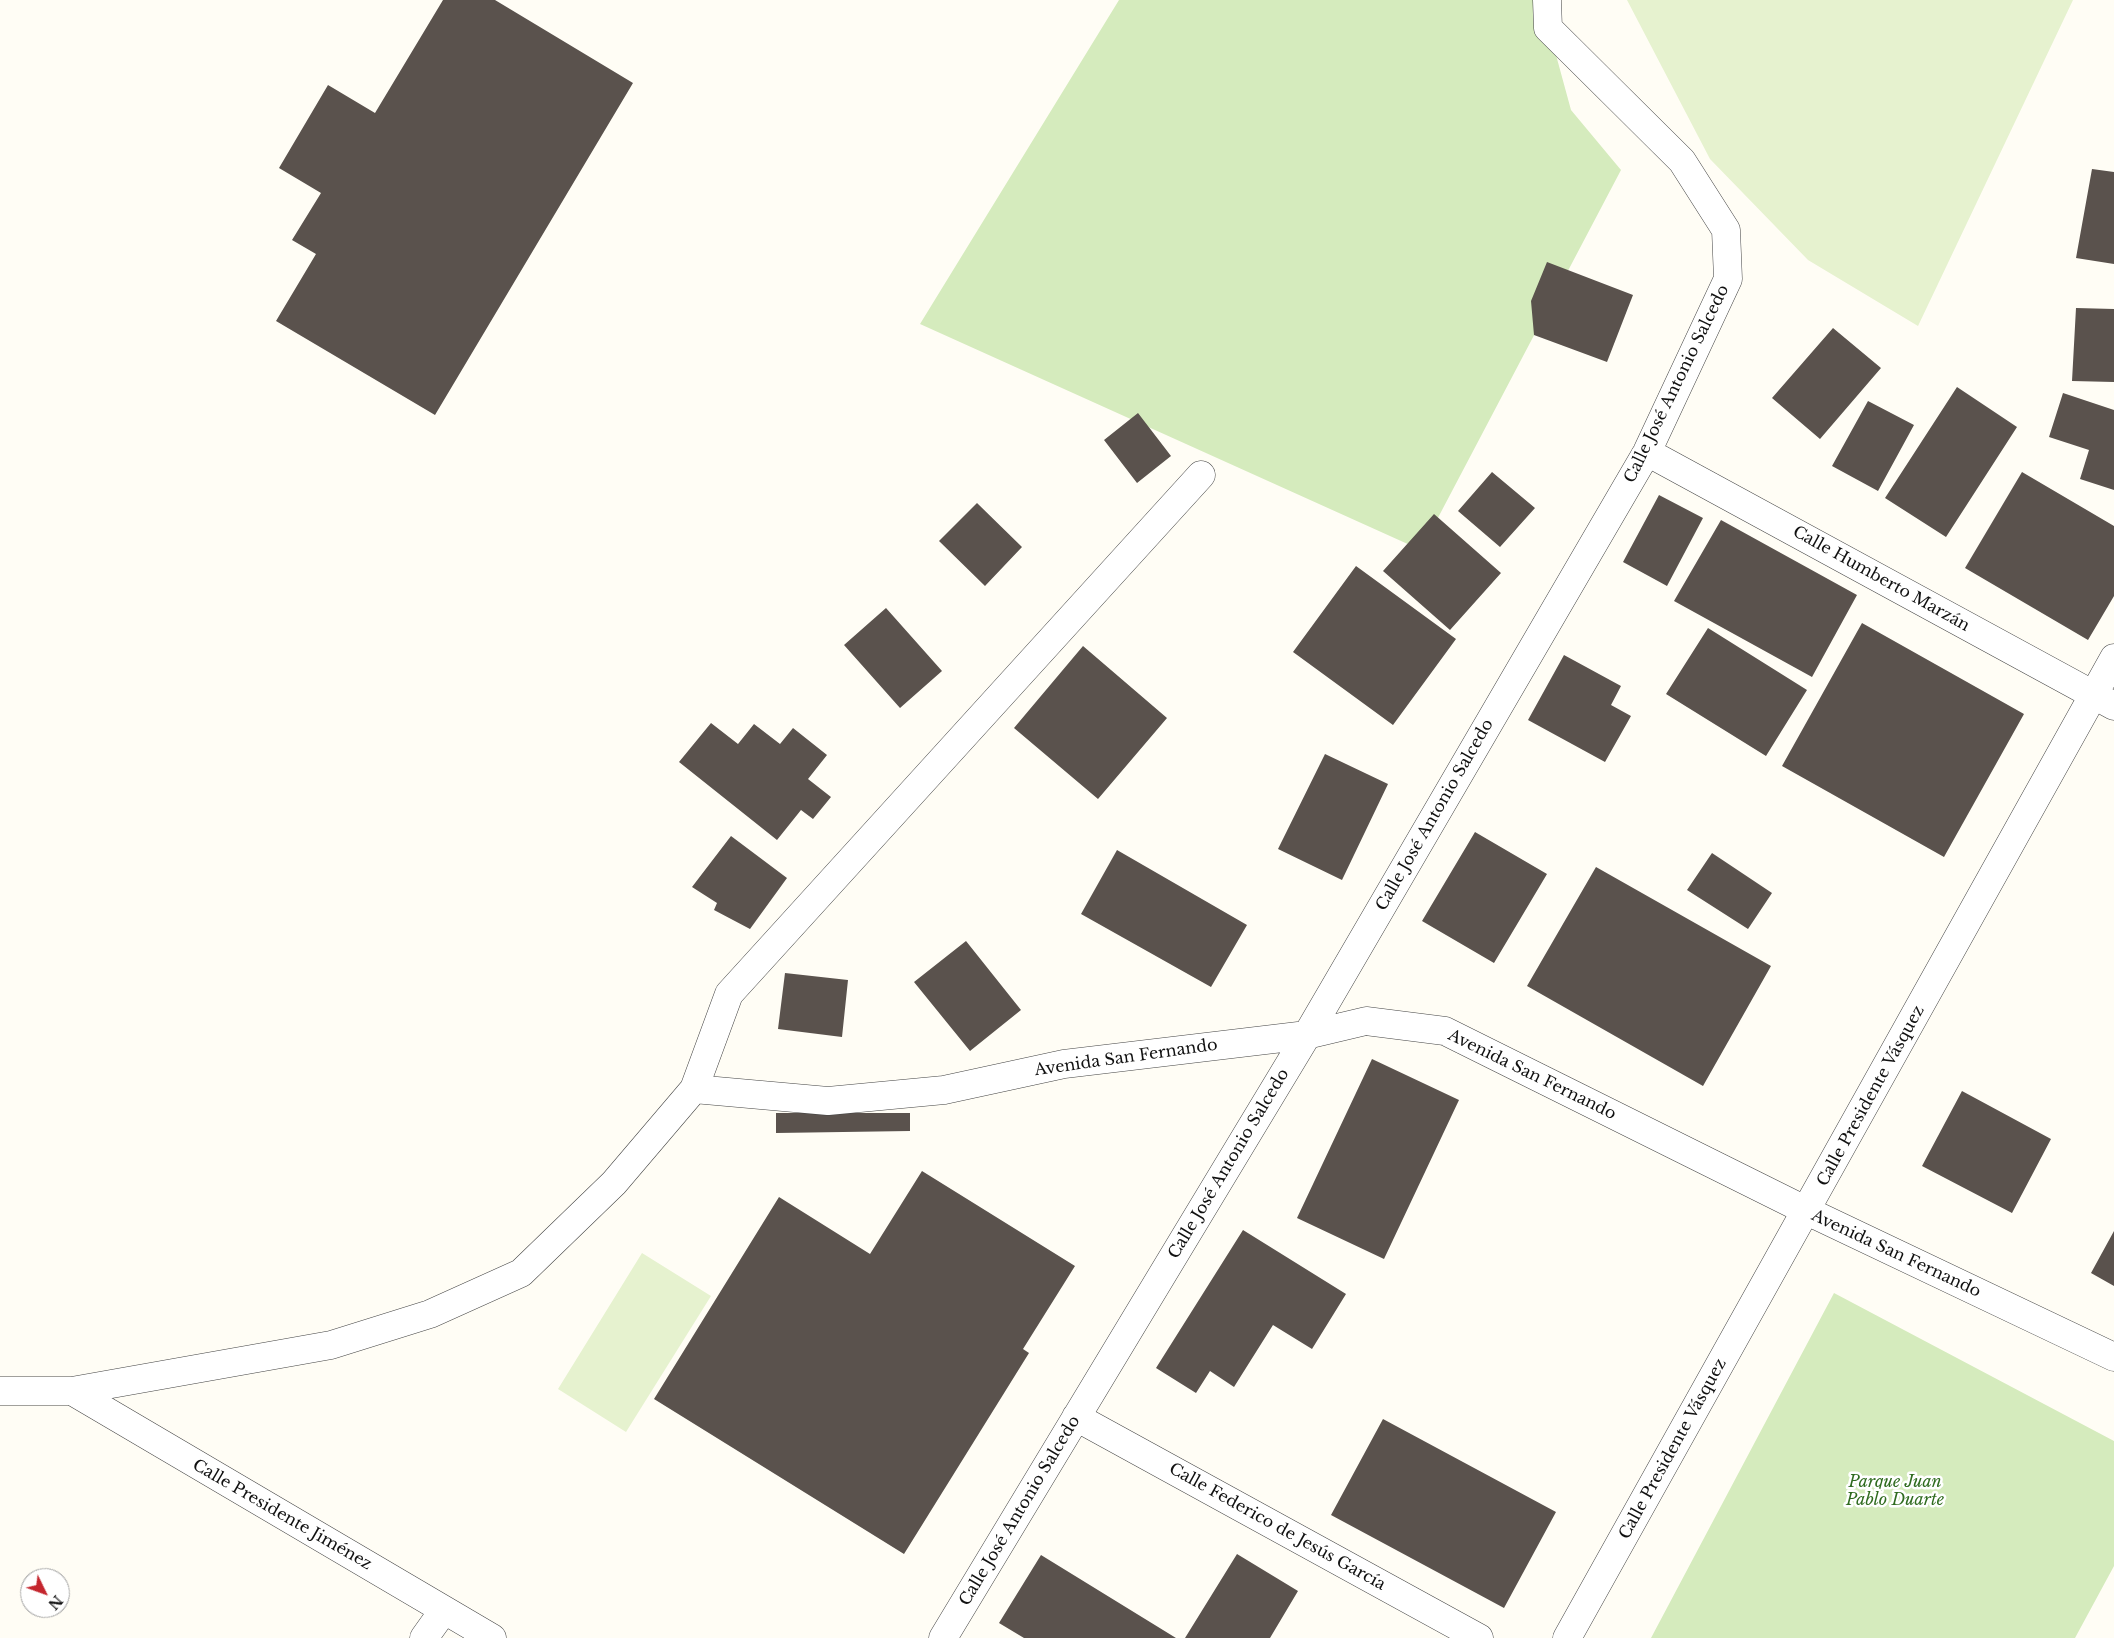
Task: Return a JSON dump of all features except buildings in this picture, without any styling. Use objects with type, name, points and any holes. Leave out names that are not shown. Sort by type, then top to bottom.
[{"type":"street","name":"Calle José Antonio Salcedo","points":[[943,1638],[1307,1035],[1647,452],[1728,279],[1726,230],[1682,161],[1548,28],[1548,0]]},
{"type":"street","name":"Calle Humberto Marzán","points":[[1647,452],[2104,701]]},
{"type":"street","points":[[0,1391],[72,1391],[331,1345],[430,1314],[521,1273],[614,1183],[694,1089],[729,994],[1201,475]]},
{"type":"street","name":"Calle Presidente Vásquez","points":[[1567,1638],[1807,1211],[2104,701],[2114,658]]},
{"type":"street","name":"Avenida San Fernando","points":[[694,1089],[828,1101],[944,1090],[1064,1064],[1307,1035],[1366,1021],[1445,1031],[1807,1211],[2114,1357]]},
{"type":"street","name":"Calle Presidente Jiménez","points":[[72,1391],[492,1638]]},
{"type":"street","name":"Calle Federico de Jesús García","points":[[1076,1417],[1478,1638]]},
{"type":"street","points":[[424,1638],[444,1610]]},
{"type":"green space","points":[[1119,0],[1541,0],[1571,110],[1621,170],[1421,550],[920,324]]},
{"type":"green space","points":[[1627,0],[2073,0],[1918,326],[1808,260],[1710,159]]},
{"type":"green space","points":[[642,1253],[711,1296],[626,1432],[558,1389]]},
{"type":"green space","name":"Parque Juan Pablo Duarte","points":[[1834,1293],[2114,1441],[2114,1566],[2075,1638],[1651,1638]]}]
